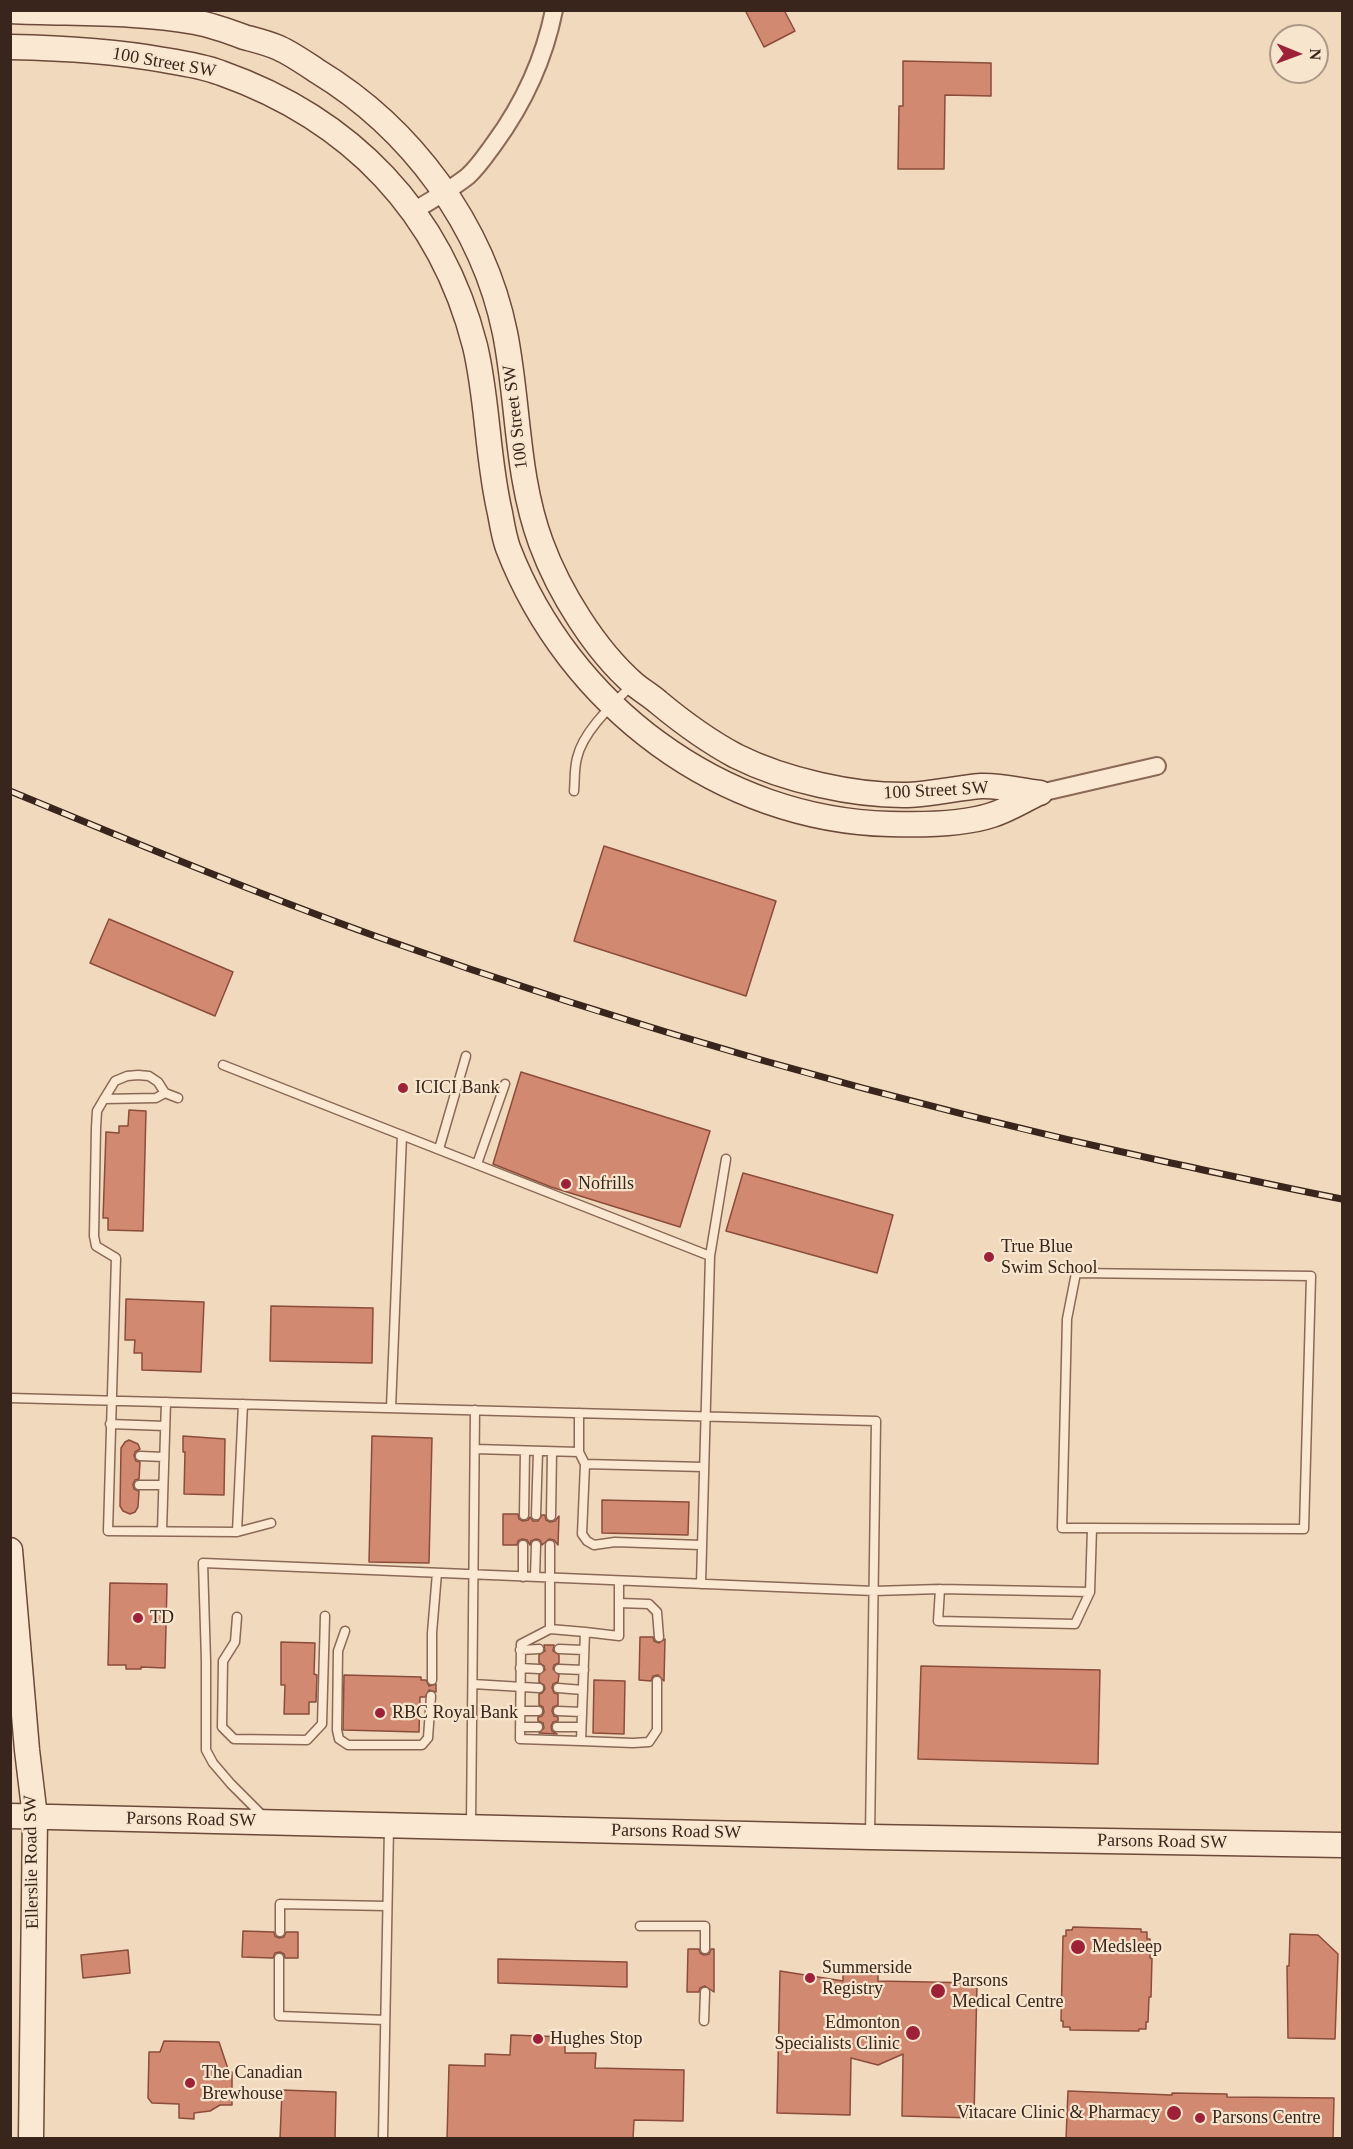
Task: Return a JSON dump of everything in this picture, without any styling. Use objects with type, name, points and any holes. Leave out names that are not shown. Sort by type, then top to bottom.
[{"type":"street","points":[[414,211],[467,177],[503,132],[522,102],[535,75],[548,40],[554,10]]},
{"type":"street","name":"100 Street SW","points":[[10,11],[136,15],[196,22],[280,48],[331,79],[368,106],[411,148],[444,192],[466,227],[487,268],[510,363],[522,474],[529,508],[556,577],[592,636],[610,660],[634,684],[683,723],[738,756],[766,768],[824,785],[880,795],[943,792],[984,786],[1040,793]]},
{"type":"street","name":"100 Street SW","points":[[10,47],[140,56],[219,72],[309,113],[362,155],[414,211],[443,259],[457,289],[473,339],[480,372],[493,485],[507,545],[535,604],[588,681],[611,705],[673,755],[719,782],[766,801],[812,815],[877,824],[945,823],[992,815],[1040,793],[1157,766]]},
{"type":"street","name":"Ellerslie Road SW","points":[[10,1550],[35,1817],[31,2139]]},
{"type":"street","points":[[10,1799],[35,1817]]},
{"type":"street","name":"Parsons Road SW","points":[[10,1816],[870,1837],[1342,1845]]},
{"type":"lane","points":[[574,792],[576,759],[586,738],[611,705],[634,684]]},
{"type":"lane","points":[[439,1149],[466,1056]]},
{"type":"lane","points":[[223,1065],[710,1256]]},
{"type":"lane","points":[[178,1098],[165,1093],[158,1082],[149,1076],[127,1076],[115,1081],[97,1111],[94,1236],[96,1246],[116,1258],[108,1531],[237,1532],[272,1523]]},
{"type":"lane","points":[[477,1164],[505,1084]]},
{"type":"lane","points":[[104,1099],[156,1098],[165,1093]]},
{"type":"lane","points":[[390,1408],[402,1135]]},
{"type":"lane","points":[[701,1584],[710,1256],[726,1159]]},
{"type":"lane","points":[[1077,1273],[1311,1276],[1304,1529],[1092,1527],[1062,1528],[1067,1319],[1077,1273]]},
{"type":"lane","points":[[10,1398],[876,1421],[870,1837]]},
{"type":"lane","points":[[162,1531],[166,1402]]},
{"type":"lane","points":[[237,1532],[243,1404]]},
{"type":"lane","points":[[471,1827],[475,1410]]},
{"type":"lane","points":[[579,1413],[579,1452],[585,1464],[582,1534],[587,1541],[594,1545],[615,1542],[701,1545]]},
{"type":"lane","points":[[110,1424],[165,1426]]},
{"type":"lane","points":[[475,1449],[579,1452]]},
{"type":"lane","points":[[524,1515],[525,1451]]},
{"type":"lane","points":[[536,1515],[538,1451]]},
{"type":"lane","points":[[551,1516],[552,1452]]},
{"type":"lane","points":[[110,1454],[121,1455]]},
{"type":"lane","points":[[140,1456],[164,1457]]},
{"type":"lane","points":[[585,1464],[703,1467]]},
{"type":"lane","points":[[109,1484],[120,1485]]},
{"type":"lane","points":[[139,1485],[164,1485]]},
{"type":"lane","points":[[940,1589],[938,1621],[1075,1624],[1090,1592],[1092,1527]]},
{"type":"lane","points":[[523,1545],[523,1577]]},
{"type":"lane","points":[[535,1577],[536,1545]]},
{"type":"lane","points":[[550,1545],[550,1629]]},
{"type":"lane","points":[[268,1822],[231,1784],[213,1763],[206,1750],[204,1563],[874,1592],[940,1589],[1090,1592]]},
{"type":"lane","points":[[432,1680],[432,1633],[437,1573]]},
{"type":"lane","points":[[619,1581],[619,1636],[550,1629],[521,1644],[520,1739],[649,1742],[657,1730],[657,1681]]},
{"type":"lane","points":[[619,1602],[649,1604],[657,1612],[659,1637]]},
{"type":"lane","points":[[237,1617],[235,1642],[224,1661],[222,1726],[234,1739],[307,1740],[322,1724],[325,1616]]},
{"type":"lane","points":[[345,1631],[338,1651],[337,1730],[339,1739],[348,1745],[422,1745],[428,1738],[431,1696]]},
{"type":"lane","points":[[581,1741],[585,1632]]},
{"type":"lane","points":[[520,1650],[539,1649]]},
{"type":"lane","points":[[559,1649],[584,1650]]},
{"type":"lane","points":[[520,1668],[539,1668]]},
{"type":"lane","points":[[559,1669],[584,1670]]},
{"type":"lane","points":[[473,1684],[539,1688]]},
{"type":"lane","points":[[558,1688],[582,1690]]},
{"type":"lane","points":[[521,1711],[538,1711]]},
{"type":"lane","points":[[558,1711],[582,1712]]},
{"type":"lane","points":[[520,1727],[538,1727]]},
{"type":"lane","points":[[557,1727],[581,1727]]},
{"type":"lane","points":[[382,2139],[389,1824]]},
{"type":"lane","points":[[280,1932],[280,1904],[387,1906]]},
{"type":"lane","points":[[640,1926],[705,1926],[705,1949]]},
{"type":"lane","points":[[279,1958],[279,2016],[385,2020]]},
{"type":"lane","points":[[704,2021],[705,1992]]},
{"type":"building","points":[[745,10],[784,10],[795,31],[764,47]]},
{"type":"building","points":[[903,61],[991,63],[991,96],[945,95],[944,169],[898,169],[899,106],[903,106]]},
{"type":"building","points":[[604,846],[776,901],[746,996],[574,941]]},
{"type":"building","points":[[109,919],[233,972],[215,1016],[90,963]]},
{"type":"building","points":[[521,1072],[710,1131],[680,1227],[551,1187],[493,1164]]},
{"type":"building","points":[[129,1110],[146,1111],[143,1231],[108,1230],[108,1218],[103,1218],[106,1132],[119,1133],[119,1126],[128,1126]]},
{"type":"building","points":[[743,1173],[893,1215],[877,1273],[726,1231]]},
{"type":"building","points":[[126,1299],[204,1302],[201,1372],[142,1370],[142,1353],[134,1353],[135,1340],[125,1340]]},
{"type":"building","points":[[271,1306],[373,1308],[372,1363],[270,1361]]},
{"type":"building","points":[[183,1436],[225,1439],[224,1495],[184,1494]]},
{"type":"building","points":[[372,1436],[432,1438],[429,1563],[369,1562]]},
{"type":"building","points":[[129,1440],[138,1444],[140,1449],[135,1452],[134,1456],[136,1461],[140,1462],[139,1479],[133,1484],[134,1489],[139,1491],[138,1507],[130,1514],[123,1511],[120,1506],[121,1448]]},
{"type":"building","points":[[602,1500],[689,1502],[688,1535],[602,1533]]},
{"type":"building","points":[[503,1514],[518,1514],[519,1519],[523,1521],[530,1517],[533,1521],[538,1521],[542,1515],[545,1515],[546,1520],[550,1522],[555,1521],[559,1516],[558,1545],[554,1540],[549,1539],[542,1545],[540,1540],[536,1539],[531,1541],[530,1545],[527,1540],[522,1539],[517,1545],[503,1545]]},
{"type":"building","name":"TD","points":[[110,1583],[167,1584],[165,1668],[126,1669],[126,1665],[108,1665]]},
{"type":"building","points":[[640,1637],[653,1637],[654,1641],[659,1643],[665,1639],[664,1681],[658,1675],[653,1676],[651,1681],[639,1680]]},
{"type":"building","points":[[281,1642],[315,1643],[316,1702],[309,1702],[309,1714],[284,1714],[285,1685],[281,1685]]},
{"type":"building","points":[[544,1645],[554,1645],[553,1651],[559,1655],[559,1663],[554,1665],[553,1669],[559,1675],[558,1682],[553,1684],[552,1688],[554,1693],[558,1694],[558,1705],[553,1707],[552,1711],[554,1716],[558,1717],[558,1721],[553,1722],[551,1726],[552,1731],[557,1734],[539,1733],[544,1728],[543,1723],[538,1721],[538,1717],[544,1712],[543,1707],[539,1705],[539,1694],[545,1689],[544,1685],[539,1682],[539,1675],[545,1670],[544,1666],[539,1663],[539,1655],[545,1651]]},
{"type":"building","points":[[921,1666],[1100,1670],[1098,1764],[918,1759]]},
{"type":"building","name":"RBC Royal Bank","points":[[344,1675],[421,1677],[421,1680],[426,1680],[429,1686],[436,1684],[436,1692],[429,1690],[425,1697],[420,1697],[419,1732],[343,1730]]},
{"type":"building","points":[[594,1680],[625,1681],[624,1734],[593,1733]]},
{"type":"building","points":[[1073,1927],[1141,1929],[1141,1932],[1147,1932],[1147,1939],[1150,1939],[1150,1958],[1152,1958],[1151,1997],[1149,1997],[1146,2029],[1139,2029],[1139,2031],[1070,2030],[1070,2027],[1063,2027],[1063,2021],[1061,2021],[1063,1936],[1066,1936],[1066,1930],[1072,1930]]},
{"type":"building","points":[[243,1931],[274,1932],[279,1938],[284,1937],[286,1932],[298,1932],[298,1958],[285,1958],[280,1952],[275,1953],[273,1958],[242,1957]]},
{"type":"building","points":[[1290,1934],[1318,1935],[1338,1954],[1335,2039],[1288,2038],[1287,1966],[1289,1966]]},
{"type":"building","points":[[688,1949],[699,1949],[704,1955],[714,1949],[714,1992],[705,1986],[700,1988],[699,1992],[687,1992]]},
{"type":"building","points":[[128,1950],[130,1973],[83,1978],[81,1955]]},
{"type":"building","points":[[498,1959],[627,1962],[627,1987],[498,1983]]},
{"type":"building","points":[[867,1963],[867,1969],[878,1969],[878,1981],[977,1983],[974,2118],[902,2116],[903,2054],[878,2065],[851,2058],[850,2115],[777,2113],[780,1971],[843,1981],[843,1974]]},
{"type":"building","points":[[511,2035],[565,2037],[565,2053],[596,2053],[595,2068],[684,2070],[683,2121],[634,2120],[633,2139],[447,2139],[449,2065],[485,2066],[485,2054],[510,2055]]},
{"type":"building","name":"The Canadian Brewhouse","points":[[164,2041],[219,2042],[229,2072],[232,2072],[232,2105],[220,2105],[210,2111],[194,2113],[194,2119],[179,2118],[179,2104],[152,2103],[148,2098],[149,2052],[160,2052]]},
{"type":"building","points":[[282,2090],[336,2092],[335,2139],[280,2139]]},
{"type":"building","name":"Parsons Centre","points":[[1068,2091],[1172,2095],[1172,2093],[1227,2094],[1227,2097],[1334,2098],[1333,2139],[1066,2139]]},
{"type":"railway","points":[[10,791],[192,866],[375,936],[670,1033],[969,1116],[1171,1163],[1342,1199]]},
{"type":"place","name":"ICICI Bank","points":[[403,1088]]},
{"type":"place","name":"Nofrills","points":[[566,1184]]},
{"type":"place","name":"True Blue Swim School","points":[[989,1257]]},
{"type":"place","name":"TD","points":[[138,1618]]},
{"type":"place","name":"RBC Royal Bank","points":[[380,1713]]},
{"type":"place","name":"Medsleep","points":[[1078,1947]]},
{"type":"place","name":"Summerside Registry","points":[[810,1978]]},
{"type":"place","name":"Parsons Medical Centre","points":[[938,1991]]},
{"type":"place","name":"Edmonton Specialists Clinic","points":[[913,2033]]},
{"type":"place","name":"Hughes Stop","points":[[538,2039]]},
{"type":"place","name":"The Canadian Brewhouse","points":[[190,2083]]},
{"type":"place","name":"Vitacare Clinic & Pharmacy","points":[[1174,2113]]},
{"type":"place","name":"Parsons Centre","points":[[1200,2118]]}]
